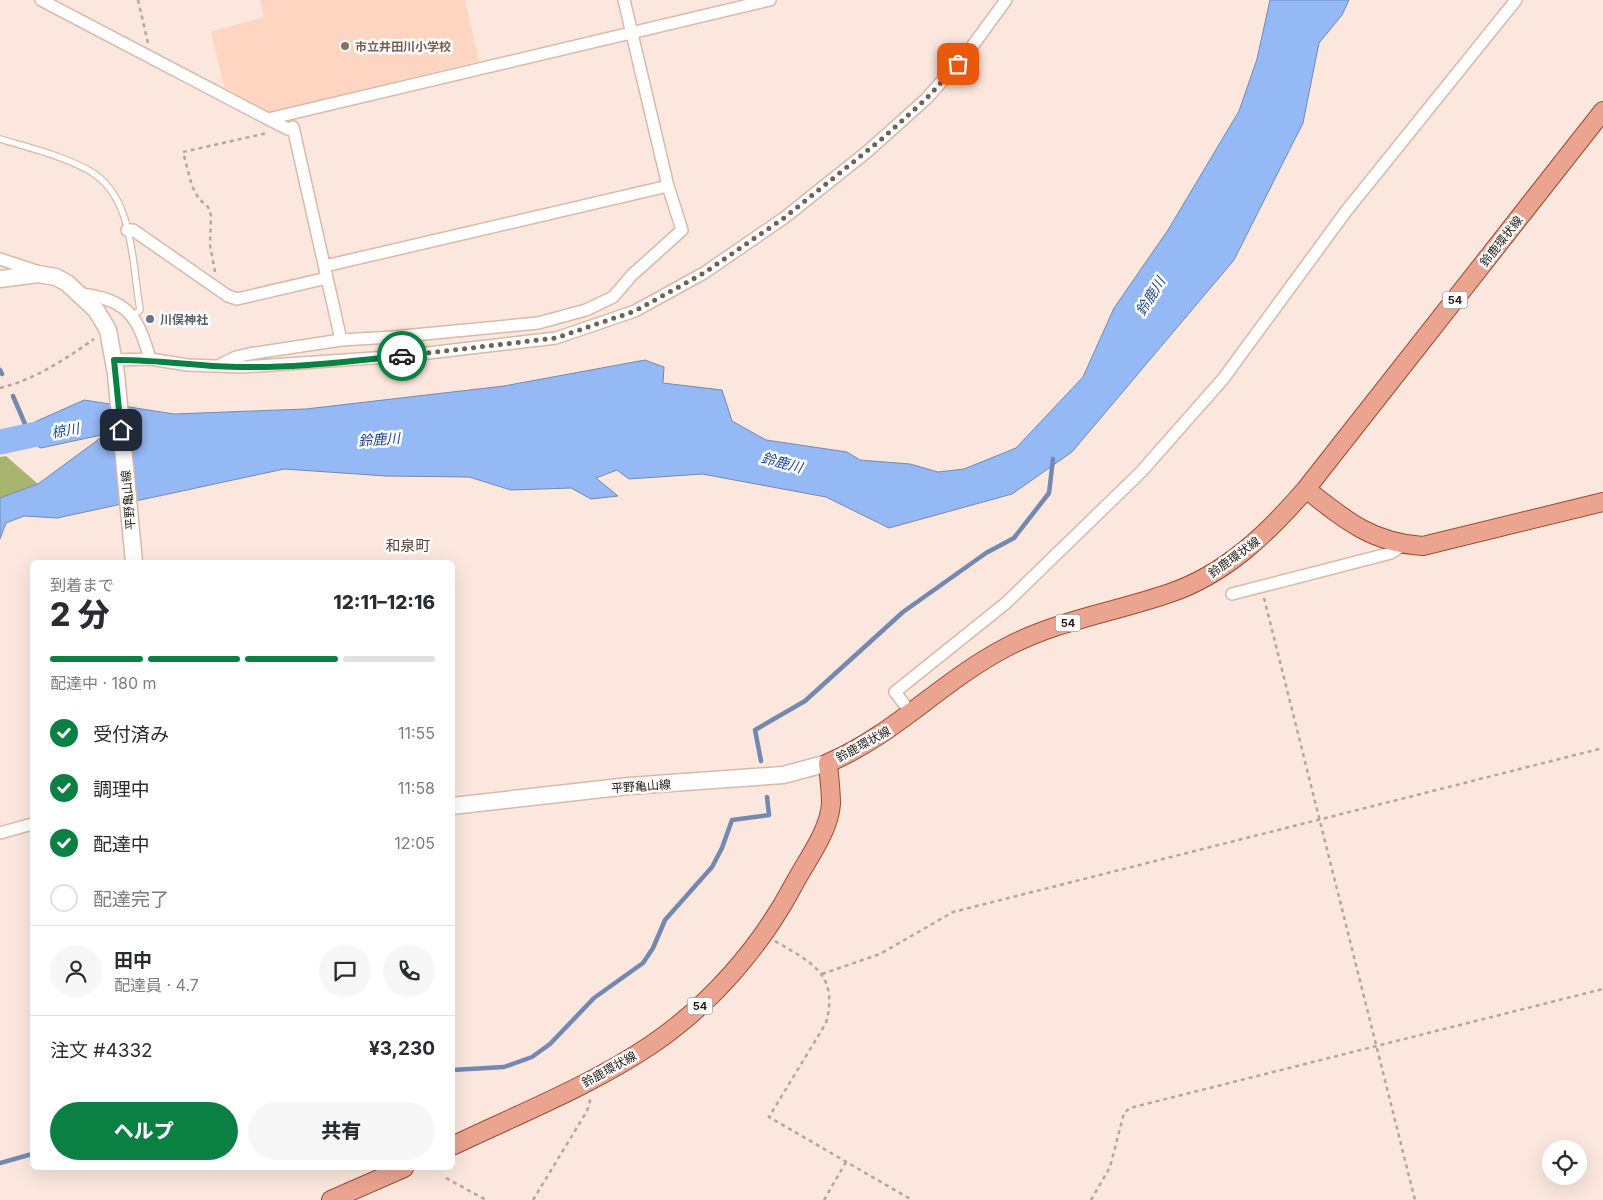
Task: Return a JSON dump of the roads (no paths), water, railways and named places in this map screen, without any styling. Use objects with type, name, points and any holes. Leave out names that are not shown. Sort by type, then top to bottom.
[{"type":"main road","name":"鈴鹿環状線","points":[[455,1145],[585,1083],[633,1057],[672,1029],[710,996],[763,934],[788,896],[827,823],[831,803],[828,763],[866,745],[949,684],[1005,648],[1059,626],[1170,593],[1212,574],[1259,540],[1281,519],[1306,489],[1603,111]]},
{"type":"main road","name":"平野亀山線","points":[[0,279],[38,274],[56,277],[81,294],[96,310],[108,330],[115,367],[134,560]]},
{"type":"main road","points":[[1306,489],[1366,533],[1403,545],[1423,546],[1603,502]]},
{"type":"main road","name":"平野亀山線","points":[[455,806],[629,786],[783,775],[828,763]]},
{"type":"main road","points":[[331,1200],[399,1170]]},
{"type":"street","points":[[41,0],[268,119],[288,129],[292,128],[341,340]]},
{"type":"street","points":[[220,365],[236,357],[249,354],[341,340],[394,337],[538,323],[586,310],[613,296],[632,274],[682,230],[668,186],[624,0]]},
{"type":"street","points":[[268,119],[770,0]]},
{"type":"street","points":[[115,367],[150,359],[242,368],[308,364],[556,338],[635,311],[704,273],[784,218],[868,151],[926,99],[968,52],[1006,0]]},
{"type":"street","points":[[911,713],[894,692],[1006,604],[1140,472],[1223,379],[1365,187],[1516,0]]},
{"type":"street","points":[[324,266],[668,186]]},
{"type":"street","points":[[127,230],[133,230],[218,287],[228,296],[237,299],[327,278]]},
{"type":"street","points":[[0,259],[56,277]]},
{"type":"street","points":[[81,294],[101,296],[134,315],[142,331],[150,359]]},
{"type":"street","points":[[1232,594],[1391,553],[1403,545]]},
{"type":"street","points":[[0,833],[30,825]]},
{"type":"lane","points":[[0,139],[65,160],[92,172],[117,201],[127,230],[139,303],[140,310],[134,315]]},
{"type":"water","name":"鈴鹿川","points":[[1270,0],[1349,0],[1342,15],[1319,43],[1303,123],[1234,260],[1072,452],[1012,494],[889,528],[826,497],[702,474],[629,479],[617,470],[596,478],[618,496],[591,499],[571,488],[511,490],[469,477],[386,476],[284,469],[57,518],[24,516],[6,523],[0,539],[0,498],[38,484],[106,434],[41,448],[10,433],[84,400],[174,414],[306,409],[504,386],[645,360],[664,367],[663,383],[722,390],[732,421],[766,440],[847,452],[860,460],[910,464],[938,472],[964,469],[1016,448],[1083,377],[1114,308],[1168,230],[1239,111],[1257,59]]},
{"type":"waterway","points":[[0,370],[2,374]]},
{"type":"waterway","points":[[13,396],[28,431]]},
{"type":"waterway","name":"椋川","points":[[0,442],[51,431]]},
{"type":"waterway","points":[[761,761],[755,730],[805,701],[903,612],[986,553],[1014,538],[1049,493],[1053,459]]},
{"type":"waterway","points":[[455,1070],[504,1067],[532,1057],[550,1044],[594,998],[643,963],[653,948],[665,920],[712,867],[722,848],[732,820],[769,815],[767,797]]},
{"type":"waterway","points":[[0,1163],[30,1155]]},
{"type":"place","name":"市立井田川小学校","points":[[345,46]]},
{"type":"place","name":"川俣神社","points":[[150,319]]},
{"type":"district","name":"和泉町","points":[[408,545]]}]
